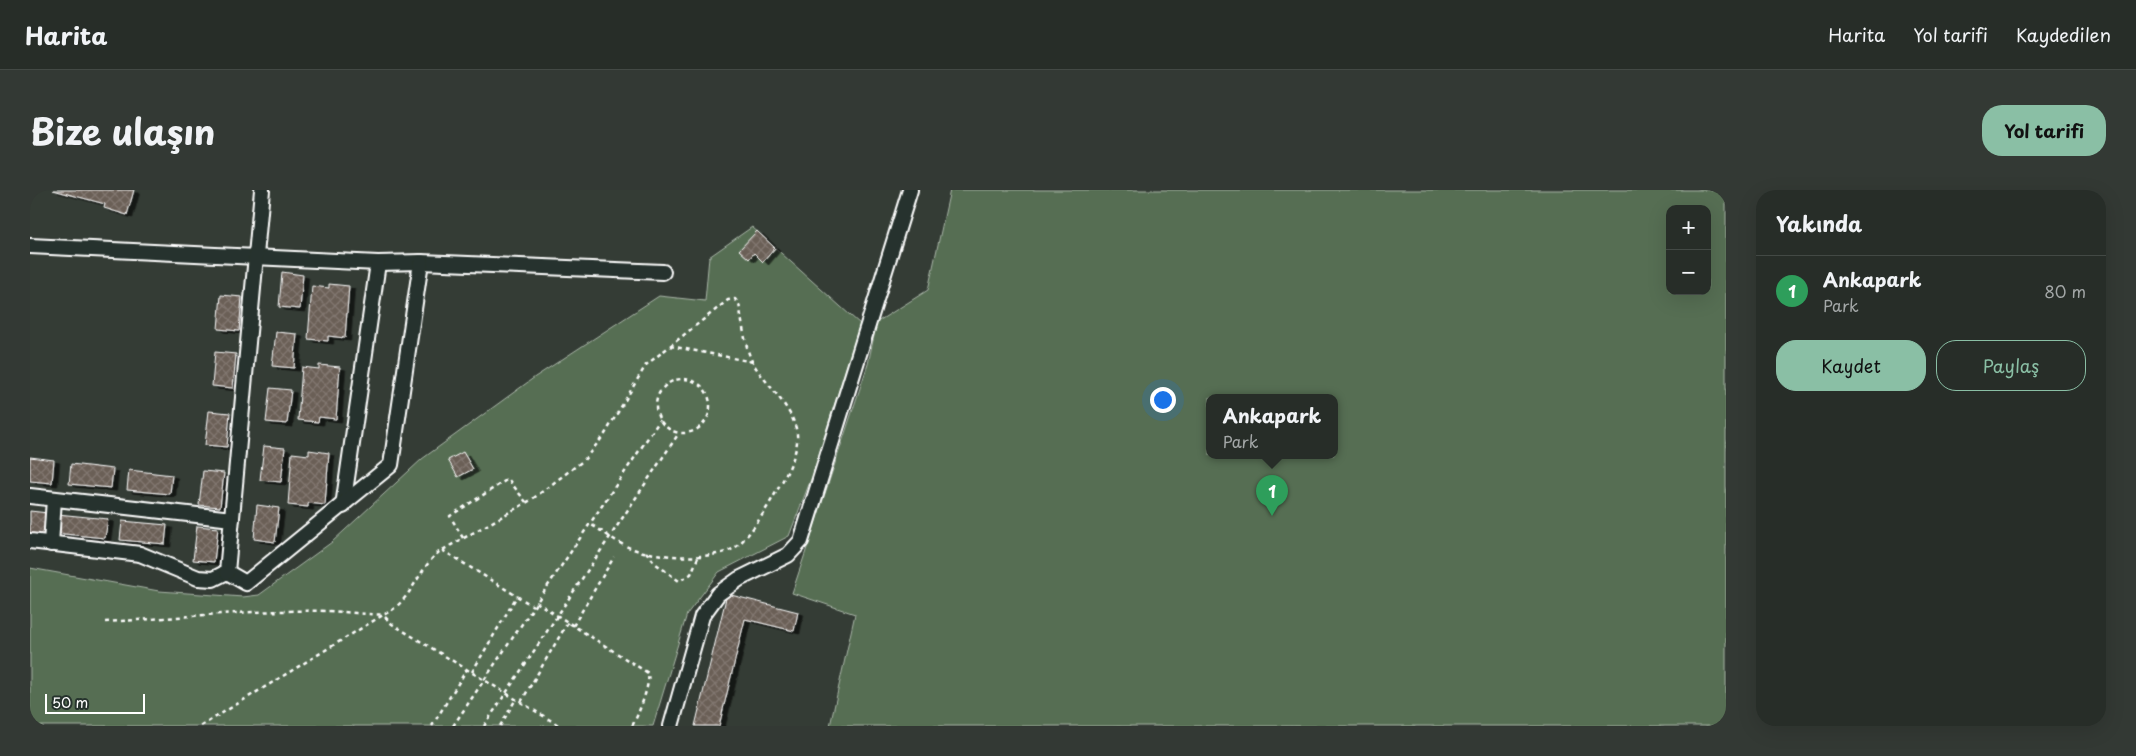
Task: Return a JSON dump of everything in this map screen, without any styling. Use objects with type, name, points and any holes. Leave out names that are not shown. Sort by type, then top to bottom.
[{"type":"street","points":[[227,572],[262,190]]},
{"type":"street","points":[[671,726],[702,616],[718,594],[739,579],[788,555],[801,542],[910,190]]},
{"type":"street","points":[[30,246],[255,258],[378,263],[421,262],[663,272]]},
{"type":"street","points":[[227,572],[246,583],[343,506],[391,465],[421,262]]},
{"type":"street","points":[[343,506],[378,263]]},
{"type":"street","points":[[30,496],[232,518]]},
{"type":"street","points":[[51,544],[54,499]]},
{"type":"street","points":[[30,541],[140,554],[198,578],[213,579],[227,572]]},
{"type":"path","points":[[201,726],[382,615],[402,601],[428,561],[442,550],[526,502],[584,460],[606,434],[646,365],[731,298],[738,304],[753,362],[776,393],[794,423],[797,435],[795,450],[768,507],[737,546],[717,554],[699,555],[646,552],[633,549],[590,524]]},
{"type":"path","points":[[670,346],[753,362]]},
{"type":"path","points":[[683,379],[701,385],[710,401],[707,420],[701,427],[693,432],[679,433],[666,428],[660,420],[656,412],[657,402],[666,386],[683,379]]},
{"type":"path","points":[[453,726],[660,420]]},
{"type":"path","points":[[484,726],[679,433]]},
{"type":"path","points":[[463,538],[450,516],[508,479],[526,502]]},
{"type":"path","points":[[442,550],[533,606]]},
{"type":"path","points":[[646,552],[656,564],[679,581],[691,574],[699,555]]},
{"type":"path","points":[[573,626],[614,557]]},
{"type":"path","points":[[472,672],[517,596]]},
{"type":"path","points":[[536,602],[648,673],[649,677],[644,696],[632,726]]},
{"type":"path","points":[[105,622],[190,618],[262,610],[382,615],[392,624],[560,726]]},
{"type":"path","points":[[521,702],[568,622]]},
{"type":"path","points":[[432,726],[467,669]]},
{"type":"path","points":[[500,726],[516,699]]},
{"type":"green space","points":[[950,190],[1726,190],[1726,726],[830,726],[855,614],[792,593],[868,364],[877,322],[928,290]]},
{"type":"green space","points":[[752,227],[860,324],[811,479],[789,536],[719,572],[687,614],[653,726],[30,726],[30,568],[159,591],[243,597],[259,595],[332,542],[422,459],[535,377],[659,296],[705,301],[709,257]]},
{"type":"building","points":[[53,190],[134,190],[127,215],[104,208],[105,204]]},
{"type":"building","points":[[757,231],[775,248],[763,262],[754,253],[749,259],[739,250]]},
{"type":"building","points":[[282,272],[303,275],[300,309],[279,307]]},
{"type":"building","points":[[329,284],[349,286],[345,338],[328,336],[328,341],[308,339],[312,286],[329,288]]},
{"type":"building","points":[[221,295],[242,297],[239,331],[218,329]]},
{"type":"building","points":[[276,332],[297,334],[294,368],[272,366]]},
{"type":"building","points":[[215,352],[236,354],[233,388],[212,386]]},
{"type":"building","points":[[319,365],[340,367],[336,419],[319,417],[318,422],[298,420],[302,367],[319,369]]},
{"type":"building","points":[[270,388],[291,390],[287,424],[266,422]]},
{"type":"building","points":[[209,411],[230,413],[227,447],[205,445]]},
{"type":"building","points":[[264,446],[285,448],[281,482],[260,480]]},
{"type":"building","points":[[309,450],[329,453],[325,505],[308,503],[308,507],[288,505],[292,453],[309,455]]},
{"type":"building","points":[[463,452],[473,469],[458,477],[448,460]]},
{"type":"building","points":[[30,457],[54,460],[52,483],[30,481]]},
{"type":"building","points":[[71,464],[113,469],[111,488],[69,484]]},
{"type":"building","points":[[129,470],[172,475],[170,494],[127,490]]},
{"type":"building","points":[[203,471],[224,473],[220,507],[199,505]]},
{"type":"building","points":[[257,505],[279,508],[275,542],[254,539]]},
{"type":"building","points":[[30,511],[48,513],[46,535],[30,534]]},
{"type":"building","points":[[57,514],[108,519],[105,538],[54,533]]},
{"type":"building","points":[[122,521],[167,525],[165,544],[120,540]]},
{"type":"building","points":[[197,526],[218,528],[214,562],[193,560]]},
{"type":"building","points":[[727,594],[798,612],[794,631],[745,619],[719,726],[695,726]]},
{"type":"place","name":"Ankapark","points":[[1272,516]]}]
